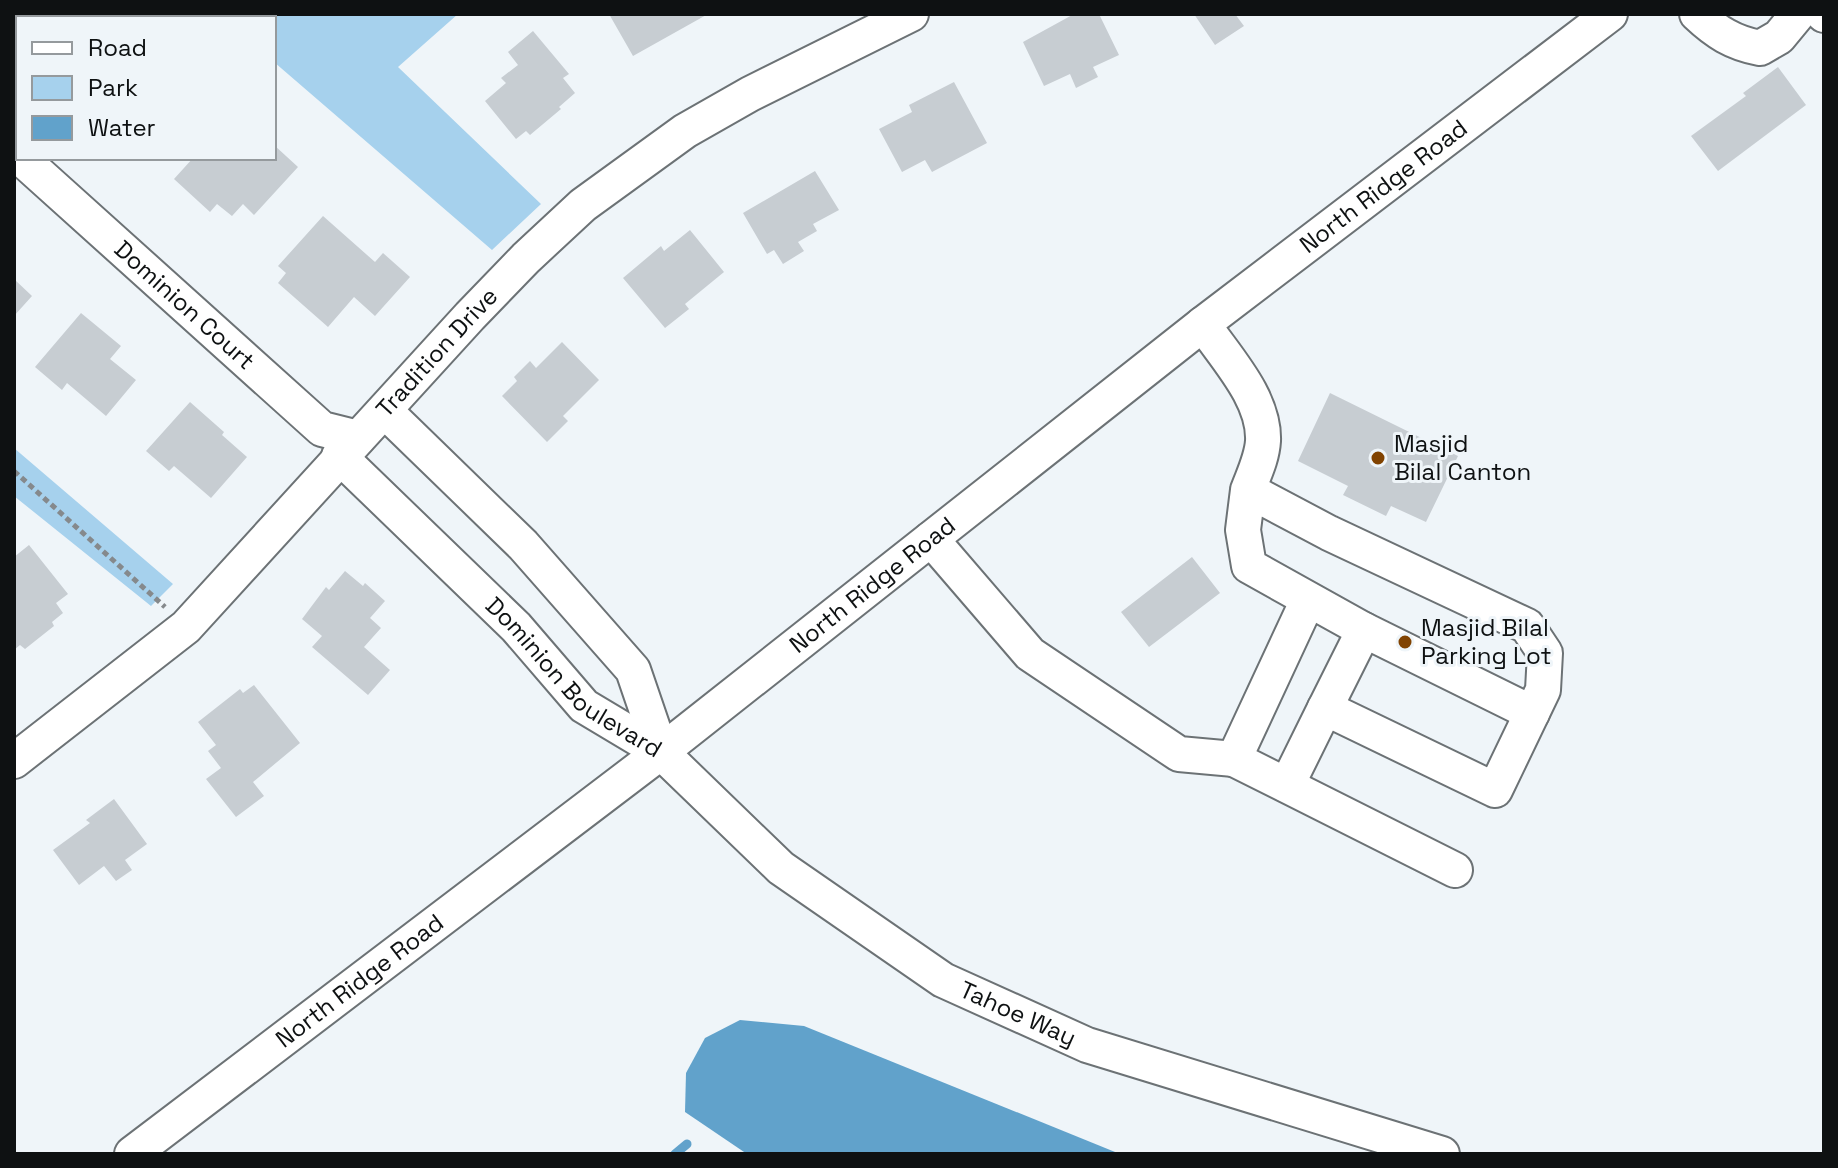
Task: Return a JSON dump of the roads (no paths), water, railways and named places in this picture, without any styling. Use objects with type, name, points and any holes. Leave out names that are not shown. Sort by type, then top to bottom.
[{"type":"street","name":"Tradition Drive","points":[[14,761],[186,627],[460,326],[583,205],[685,131],[750,94],[911,14]]},
{"type":"street","name":"North Ridge Road","points":[[132,1154],[661,752],[1203,324],[1610,14]]},
{"type":"street","points":[[1697,14],[1737,44],[1760,48],[1779,37],[1798,14]]},
{"type":"street","name":"Dominion Court","points":[[24,160],[322,429],[348,447]]},
{"type":"street","points":[[1203,324],[1253,398],[1262,424],[1263,442],[1258,465],[1236,531],[1249,566],[1364,630],[1532,713]]},
{"type":"street","name":"Dominion Boulevard","points":[[385,411],[523,545],[633,670],[661,752]]},
{"type":"street","name":"Dominion Boulevard","points":[[348,447],[516,627],[584,706],[661,752]]},
{"type":"street","points":[[1248,490],[1329,533],[1527,626],[1545,653],[1543,690],[1495,790],[1325,708]]},
{"type":"street","points":[[931,539],[1030,654],[1179,754],[1234,759],[1455,870]]},
{"type":"street","points":[[1234,759],[1308,600]]},
{"type":"street","points":[[1287,785],[1364,630]]},
{"type":"street","name":"Tahoe Way","points":[[661,752],[781,868],[943,980],[1087,1045],[1442,1154]]},
{"type":"water","points":[[740,1020],[804,1026],[1120,1154],[747,1154],[685,1112],[686,1073],[705,1038]]},
{"type":"waterway","points":[[675,1154],[687,1144]]},
{"type":"place","name":"Masjid Bilal Canton","points":[[1378,458]]},
{"type":"place","name":"Masjid Bilal Parking Lot","points":[[1405,642]]}]
